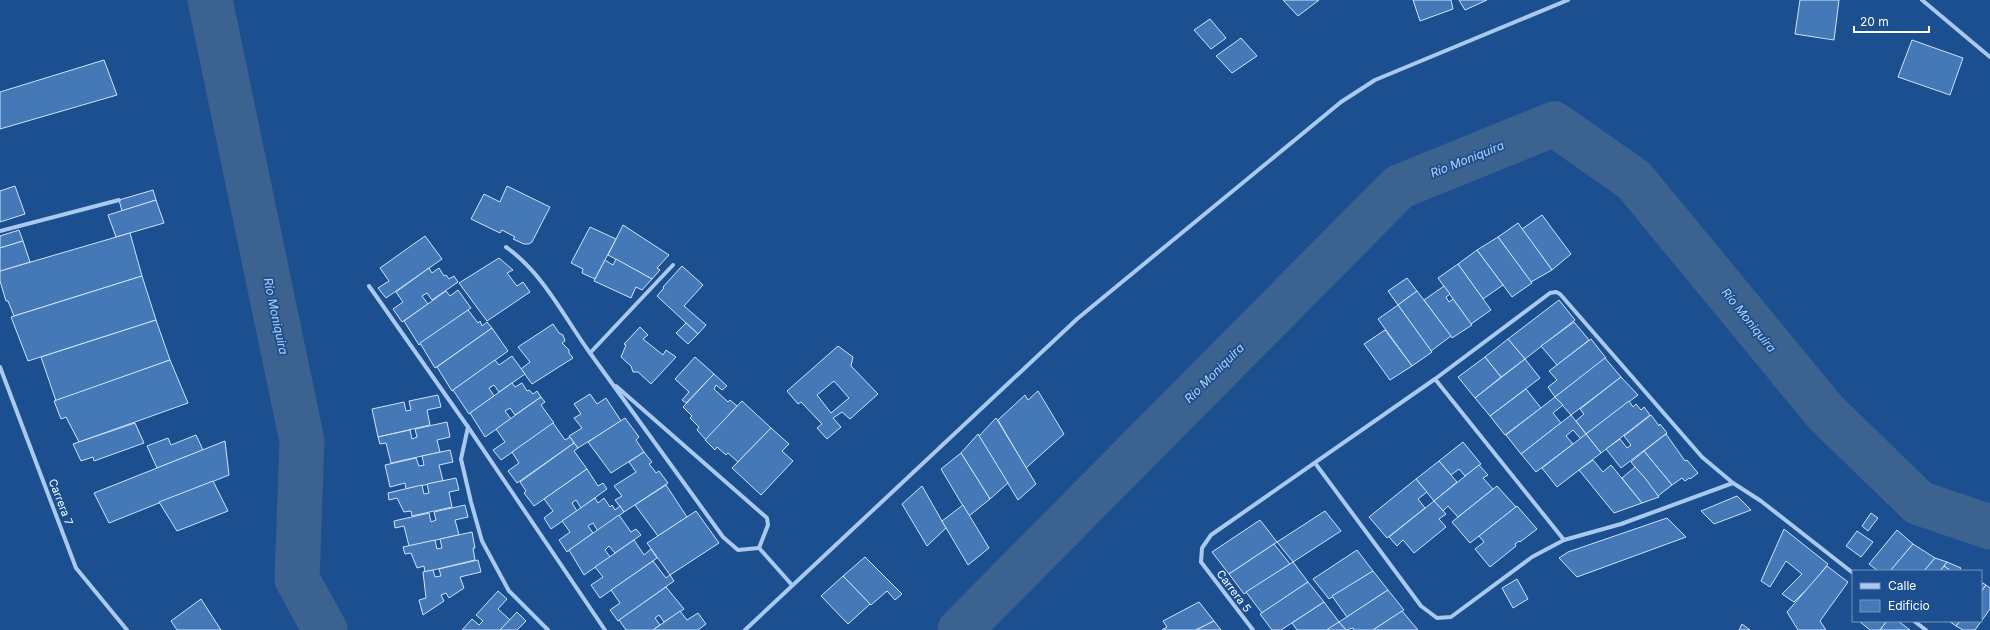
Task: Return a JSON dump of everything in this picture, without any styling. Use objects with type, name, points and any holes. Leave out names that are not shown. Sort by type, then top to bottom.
[{"type":"street","points":[[745,630],[1077,319],[1341,102],[1375,80],[1568,0]]},
{"type":"street","points":[[1922,0],[1990,57]]},
{"type":"street","points":[[0,231],[119,200]]},
{"type":"street","points":[[506,248],[517,255],[536,275],[590,353],[723,537],[738,550],[759,548]]},
{"type":"street","points":[[590,353],[673,265]]},
{"type":"street","points":[[369,286],[468,427],[605,630]]},
{"type":"street","points":[[1733,483],[1621,524],[1564,540],[1532,557],[1451,617],[1438,618],[1421,606],[1315,463],[1435,379],[1550,293],[1556,292],[1560,294],[1702,457],[1733,483],[1760,501],[1852,572]]},
{"type":"street","name":"Carrera 7","points":[[0,367],[76,568],[127,630]]},
{"type":"street","points":[[1435,379],[1564,540]]},
{"type":"street","points":[[610,380],[767,518],[768,525],[759,548]]},
{"type":"street","points":[[468,427],[461,459],[470,502],[482,541],[509,590],[548,630]]},
{"type":"street","name":"Carrera 5","points":[[1253,630],[1201,562],[1202,548],[1211,535],[1315,463]]},
{"type":"street","points":[[759,548],[792,585]]},
{"type":"street","points":[[1915,622],[1926,630]]},
{"type":"building","points":[[1283,0],[1319,0],[1298,16]]},
{"type":"building","points":[[1413,0],[1451,0],[1453,9],[1420,21]]},
{"type":"building","points":[[1459,0],[1487,0],[1465,10]]},
{"type":"building","points":[[1800,0],[1839,0],[1834,40],[1795,34]]},
{"type":"building","points":[[1210,19],[1226,38],[1211,49],[1194,30]]},
{"type":"building","points":[[1241,38],[1257,56],[1232,73],[1216,56]]},
{"type":"building","points":[[1912,40],[1963,58],[1950,95],[1898,77]]},
{"type":"building","points":[[104,60],[117,95],[0,129],[0,92]]},
{"type":"building","points":[[15,186],[25,214],[0,222],[0,191]]},
{"type":"building","points":[[507,186],[550,207],[532,242],[529,244],[524,244],[513,239],[515,237],[502,230],[500,233],[471,219],[484,194],[500,202]]},
{"type":"building","points":[[153,190],[156,200],[122,211],[119,200]]},
{"type":"building","points":[[156,200],[164,223],[116,237],[108,215]]},
{"type":"building","points":[[1542,215],[1571,254],[1552,270],[1522,229]]},
{"type":"building","points":[[1518,223],[1552,270],[1531,282],[1498,237]]},
{"type":"building","points":[[623,225],[669,255],[657,268],[660,270],[652,279],[608,255]]},
{"type":"building","points":[[590,227],[616,239],[595,279],[582,273],[583,269],[571,263]]},
{"type":"building","points":[[19,230],[23,241],[0,248],[0,236]]},
{"type":"building","points":[[130,233],[142,276],[14,316],[8,301],[6,301],[0,281],[0,271]]},
{"type":"building","points":[[425,236],[442,259],[386,298],[378,288],[389,281],[380,268]]},
{"type":"building","points":[[1498,237],[1532,283],[1512,297],[1477,250]]},
{"type":"building","points":[[23,241],[30,262],[0,271],[0,248]]},
{"type":"building","points":[[1477,250],[1503,285],[1483,299],[1458,264]]},
{"type":"building","points":[[499,258],[513,270],[507,273],[517,286],[523,282],[530,292],[487,321],[459,283]]},
{"type":"building","points":[[616,259],[652,279],[642,290],[636,287],[631,298],[594,281],[605,260],[613,265]]},
{"type":"building","points":[[1458,264],[1491,310],[1471,324],[1438,278]]},
{"type":"building","points":[[682,266],[703,285],[684,306],[706,325],[698,334],[657,296]]},
{"type":"building","points":[[429,268],[432,273],[439,268],[444,276],[446,275],[449,279],[454,276],[458,282],[432,300],[427,293],[422,296],[428,304],[402,322],[393,309],[403,302],[396,292]]},
{"type":"building","points":[[142,276],[156,320],[28,361],[11,317]]},
{"type":"building","points":[[1407,278],[1417,291],[1398,305],[1388,291]]},
{"type":"building","points":[[1444,286],[1450,294],[1446,297],[1449,302],[1453,299],[1472,325],[1452,338],[1424,300]]},
{"type":"building","points":[[458,290],[471,308],[419,345],[404,321],[446,291],[450,296]]},
{"type":"building","points":[[1417,291],[1451,336],[1431,351],[1398,305]]},
{"type":"building","points":[[1559,300],[1575,320],[1525,359],[1508,339]]},
{"type":"building","points":[[1398,305],[1432,352],[1412,366],[1378,319]]},
{"type":"building","points":[[468,310],[478,323],[480,321],[482,326],[487,322],[492,328],[435,368],[420,343]]},
{"type":"building","points":[[156,320],[170,360],[56,401],[41,357]]},
{"type":"building","points":[[1574,322],[1589,340],[1557,365],[1541,346]]},
{"type":"building","points":[[686,323],[698,334],[688,344],[676,333]]},
{"type":"building","points":[[553,324],[559,333],[563,335],[565,341],[562,343],[569,350],[569,353],[573,358],[532,384],[521,369],[530,362],[518,347]]},
{"type":"building","points":[[640,327],[648,335],[643,339],[663,355],[666,350],[676,357],[651,384],[638,372],[633,372],[631,366],[621,357],[626,345],[624,344]]},
{"type":"building","points":[[492,328],[508,351],[452,391],[437,367]]},
{"type":"building","points":[[1385,330],[1412,366],[1390,380],[1364,344]]},
{"type":"building","points":[[1508,339],[1525,359],[1501,377],[1485,357]]},
{"type":"building","points":[[1591,339],[1606,358],[1555,397],[1548,387],[1557,380],[1549,371]]},
{"type":"building","points":[[838,346],[853,357],[851,366],[878,394],[850,419],[842,412],[833,418],[841,427],[827,439],[817,428],[822,424],[801,402],[798,404],[787,391]],"holes":[[[834,381],[849,398],[831,413],[817,395]]]},
{"type":"building","points":[[512,356],[525,374],[499,392],[494,385],[489,388],[494,396],[469,414],[453,390],[495,360],[499,365]]},
{"type":"building","points":[[695,357],[714,374],[686,403],[682,400],[689,392],[675,379]]},
{"type":"building","points":[[1485,357],[1501,377],[1475,398],[1458,377]]},
{"type":"building","points":[[1605,358],[1621,377],[1571,415],[1555,397]]},
{"type":"building","points":[[1525,359],[1540,378],[1490,416],[1475,398]]},
{"type":"building","points":[[170,360],[188,403],[79,442],[66,417],[61,419],[54,401]]},
{"type":"building","points":[[714,374],[727,386],[722,390],[716,385],[714,389],[728,402],[730,400],[737,406],[706,440],[697,430],[699,427],[690,418],[692,416],[683,407]]},
{"type":"building","points":[[1621,377],[1638,395],[1586,434],[1576,421],[1584,414],[1580,409]]},
{"type":"building","points":[[512,383],[515,387],[522,383],[527,391],[529,390],[533,394],[537,391],[541,397],[515,415],[510,408],[505,411],[511,419],[485,437],[470,413]]},
{"type":"building","points":[[1526,389],[1541,408],[1505,435],[1490,416]]},
{"type":"building","points":[[1038,391],[1064,434],[1026,468],[998,420],[1025,395],[1028,400]]},
{"type":"building","points":[[590,394],[597,404],[606,398],[621,421],[578,448],[569,436],[582,428],[574,418],[581,414],[574,404]]},
{"type":"building","points":[[438,395],[441,407],[427,410],[430,425],[378,437],[372,409],[404,402],[406,411],[411,410],[409,401]]},
{"type":"building","points":[[541,397],[545,402],[541,405],[554,423],[501,460],[493,450],[505,442],[496,429]]},
{"type":"building","points":[[1555,397],[1563,405],[1553,413],[1561,423],[1521,454],[1506,435]]},
{"type":"building","points":[[742,401],[771,428],[738,462],[728,453],[726,455],[717,447],[715,450],[705,440]]},
{"type":"building","points":[[1629,401],[1633,407],[1636,404],[1641,410],[1644,407],[1650,415],[1601,453],[1586,434]]},
{"type":"building","points":[[1571,415],[1586,434],[1581,439],[1573,430],[1566,436],[1573,444],[1536,472],[1521,454]]},
{"type":"building","points":[[1651,415],[1659,426],[1660,424],[1667,433],[1621,468],[1606,449],[1620,439],[1627,448],[1631,445],[1624,436]]},
{"type":"building","points":[[625,418],[639,437],[636,440],[644,452],[611,473],[588,442]]},
{"type":"building","points":[[996,418],[1036,484],[1018,500],[979,436]]},
{"type":"building","points":[[447,422],[450,437],[437,440],[440,452],[391,463],[386,443],[380,444],[378,437],[410,430],[412,439],[417,437],[415,429]]},
{"type":"building","points":[[135,423],[144,443],[94,461],[93,457],[81,461],[73,444]]},
{"type":"building","points":[[553,423],[565,440],[570,437],[574,443],[517,483],[508,471],[519,463],[512,452]]},
{"type":"building","points":[[771,428],[789,444],[782,451],[793,461],[761,495],[732,468]]},
{"type":"building","points":[[978,434],[1008,483],[990,499],[961,453]]},
{"type":"building","points":[[1586,434],[1601,453],[1557,487],[1542,468]]},
{"type":"building","points":[[1666,434],[1685,461],[1687,460],[1698,473],[1685,481],[1682,478],[1672,485],[1644,451]]},
{"type":"building","points":[[196,435],[203,450],[157,468],[147,446],[168,438],[171,445]]},
{"type":"building","points":[[225,441],[229,475],[109,523],[94,493]]},
{"type":"building","points":[[1463,442],[1481,464],[1465,476],[1459,469],[1451,475],[1439,461]]},
{"type":"building","points":[[574,443],[578,448],[574,451],[587,469],[534,506],[524,493],[526,491],[520,482]]},
{"type":"building","points":[[450,450],[453,462],[439,465],[443,481],[406,489],[405,483],[390,487],[385,465],[416,458],[419,466],[424,465],[422,456]]},
{"type":"building","points":[[1644,451],[1672,485],[1658,496],[1631,462]]},
{"type":"building","points":[[644,452],[652,462],[649,464],[656,473],[659,471],[668,483],[624,512],[615,500],[622,496],[614,486],[636,472],[629,462]]},
{"type":"building","points":[[961,453],[990,499],[969,516],[941,469]]},
{"type":"building","points":[[1593,460],[1603,472],[1611,465],[1642,503],[1614,513],[1579,470]]},
{"type":"building","points":[[1439,461],[1457,482],[1434,501],[1416,479]]},
{"type":"building","points":[[1479,465],[1488,475],[1483,478],[1493,489],[1458,517],[1448,506],[1443,511],[1434,501]]},
{"type":"building","points":[[1635,467],[1659,497],[1642,503],[1622,478]]},
{"type":"building","points":[[587,469],[598,486],[603,483],[607,489],[581,508],[576,500],[572,503],[577,511],[551,529],[544,518],[553,511],[544,499]]},
{"type":"building","points":[[456,478],[459,490],[449,492],[452,507],[412,516],[411,511],[404,512],[397,498],[389,500],[388,493],[422,485],[424,494],[429,493],[427,484]]},
{"type":"building","points":[[1416,479],[1427,492],[1418,499],[1425,508],[1387,538],[1369,517]]},
{"type":"building","points":[[213,481],[228,511],[177,531],[159,502]]},
{"type":"building","points":[[666,485],[687,517],[658,536],[635,505]]},
{"type":"building","points":[[922,486],[946,528],[927,546],[902,504]]},
{"type":"building","points":[[1497,486],[1516,507],[1470,543],[1452,522]]},
{"type":"building","points":[[1737,496],[1751,510],[1714,524],[1701,511]]},
{"type":"building","points":[[595,498],[598,503],[604,498],[610,507],[612,505],[615,510],[620,506],[624,512],[598,531],[593,523],[588,526],[593,533],[567,552],[559,540],[570,532],[562,521]]},
{"type":"building","points":[[1434,501],[1446,514],[1439,519],[1446,527],[1414,553],[1403,540],[1397,546],[1389,537]]},
{"type":"building","points":[[465,505],[468,517],[455,520],[459,535],[409,546],[404,526],[395,528],[394,521],[429,513],[431,522],[436,520],[434,512]]},
{"type":"building","points":[[963,505],[989,548],[968,565],[942,521]]},
{"type":"building","points":[[1517,506],[1537,529],[1515,544],[1516,546],[1490,567],[1475,549],[1484,542],[1479,536]]},
{"type":"building","points":[[696,511],[719,543],[670,575],[647,543]]},
{"type":"building","points":[[1325,511],[1341,531],[1293,562],[1277,542]]},
{"type":"building","points":[[1871,513],[1878,518],[1868,531],[1862,526]]},
{"type":"building","points":[[619,515],[631,532],[636,529],[641,535],[615,553],[609,546],[605,550],[610,557],[584,575],[569,550]]},
{"type":"building","points":[[1667,518],[1686,537],[1577,577],[1559,558],[1568,552]]},
{"type":"building","points":[[1260,520],[1277,542],[1229,574],[1212,552]]},
{"type":"building","points":[[1784,529],[1828,564],[1813,583],[1794,602],[1782,594],[1802,574],[1786,561],[1770,587],[1761,581]]},
{"type":"building","points":[[1897,530],[1913,544],[1891,570],[1877,570],[1869,564]]},
{"type":"building","points":[[1857,531],[1873,542],[1861,557],[1846,546]]},
{"type":"building","points":[[472,532],[475,548],[473,548],[475,560],[425,572],[424,566],[417,568],[411,553],[405,554],[403,547],[435,540],[437,549],[442,548],[440,539]]},
{"type":"building","points":[[634,540],[644,555],[651,549],[657,558],[600,598],[591,585],[603,577],[595,567]]},
{"type":"building","points":[[1274,544],[1290,564],[1244,594],[1229,574]]},
{"type":"building","points":[[1913,544],[1935,558],[1925,570],[1891,570]]},
{"type":"building","points":[[1357,550],[1373,571],[1329,599],[1313,579]]},
{"type":"building","points":[[865,557],[902,594],[895,600],[887,591],[871,605],[843,576]]},
{"type":"building","points":[[1935,558],[1947,562],[1941,570],[1925,570]]},
{"type":"building","points":[[478,560],[481,572],[460,577],[464,588],[449,598],[446,593],[441,595],[444,601],[423,615],[419,600],[426,598],[423,572],[433,570],[435,577],[441,576],[439,569]]},
{"type":"building","points":[[653,561],[666,578],[670,575],[674,581],[618,621],[610,610],[620,603],[611,590]]},
{"type":"building","points":[[1293,562],[1308,582],[1262,613],[1246,592]]},
{"type":"building","points":[[1947,562],[1961,568],[1960,570],[1950,570],[1944,566]]},
{"type":"building","points":[[1827,566],[1848,582],[1820,621],[1826,630],[1798,630],[1787,612]]},
{"type":"building","points":[[1944,566],[1950,570],[1941,570]]},
{"type":"building","points":[[1373,571],[1388,590],[1347,617],[1332,596]]},
{"type":"building","points":[[843,576],[870,604],[848,624],[821,596]]},
{"type":"building","points":[[1517,579],[1528,599],[1513,608],[1502,588]]},
{"type":"building","points":[[1308,582],[1324,602],[1281,630],[1272,630],[1260,614]]},
{"type":"building","points":[[1982,583],[1986,585],[1982,591]]},
{"type":"building","points":[[1986,585],[1990,588],[1990,609],[1982,620],[1982,591]]},
{"type":"building","points":[[666,587],[684,609],[664,622],[659,615],[655,618],[660,625],[653,630],[626,630],[619,620]]},
{"type":"building","points":[[1388,590],[1404,610],[1373,630],[1354,630],[1353,628],[1346,630],[1339,622]]},
{"type":"building","points":[[498,591],[507,599],[498,609],[510,620],[500,630],[462,630],[472,619],[479,625],[483,621],[476,615]]},
{"type":"building","points":[[201,599],[221,630],[177,630],[171,621]]},
{"type":"building","points":[[1199,602],[1214,621],[1196,630],[1162,630],[1167,627],[1163,621]]},
{"type":"building","points":[[1324,602],[1339,622],[1327,630],[1297,630],[1292,623]]},
{"type":"building","points":[[680,611],[687,620],[698,613],[706,624],[698,630],[653,630]]},
{"type":"building","points":[[1402,611],[1418,630],[1373,630]]},
{"type":"building","points":[[517,612],[526,621],[517,630],[500,630]]},
{"type":"building","points":[[1214,621],[1221,630],[1196,630]]},
{"type":"building","points":[[1339,622],[1346,630],[1327,630],[1331,627]]},
{"type":"building","points":[[1860,622],[1886,622],[1880,630],[1870,630]]},
{"type":"building","points":[[1886,622],[1899,622],[1910,630],[1880,630]]},
{"type":"building","points":[[1950,622],[1959,622],[1956,626]]},
{"type":"building","points":[[1959,622],[1981,622],[1975,630],[1963,630],[1956,626]]},
{"type":"building","points":[[1742,624],[1750,630],[1739,630]]},
{"type":"waterway","name":"Río Moniquira","points":[[210,0],[302,441],[297,579],[325,630]]},
{"type":"waterway","name":"Río Moniquira","points":[[960,630],[1399,187],[1554,124],[1634,180],[1826,413],[1919,503],[1990,527]]}]
